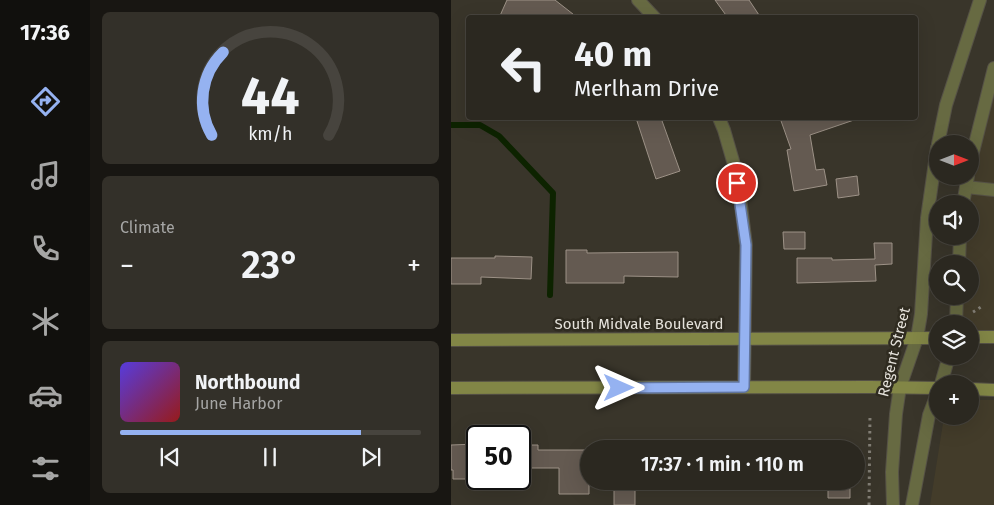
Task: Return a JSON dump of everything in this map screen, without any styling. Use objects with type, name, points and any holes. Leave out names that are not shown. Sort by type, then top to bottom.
[{"type":"main road","points":[[979,337],[994,337]]},
{"type":"main road","name":"South Midvale Boulevard","points":[[451,340],[929,338]]},
{"type":"main road","points":[[451,388],[929,388]]},
{"type":"main road","points":[[979,389],[994,390]]},
{"type":"street","points":[[639,0],[652,15]]},
{"type":"street","points":[[940,135],[946,105],[981,0]]},
{"type":"street","points":[[977,135],[994,68]]},
{"type":"street","points":[[720,120],[730,150],[741,198],[746,245],[744,387]]},
{"type":"street","name":"Regent Street","points":[[893,505],[892,472],[896,414],[900,387],[917,338],[921,314],[927,218],[932,185]]},
{"type":"street","points":[[979,185],[994,190]]},
{"type":"street","points":[[912,505],[929,415]]},
{"type":"path","points":[[973,312],[981,307]]},
{"type":"path","points":[[869,505],[870,414]]},
{"type":"shaded area","points":[[994,68],[994,337],[979,337],[979,315],[956,315],[957,305],[979,305],[979,255],[959,255],[960,245],[979,245],[979,195],[965,195],[968,185],[979,185],[979,135],[977,135]]},
{"type":"shaded area","points":[[979,400],[994,400],[994,505],[930,505],[943,425],[979,425]]},
{"type":"building","points":[[507,0],[555,0],[574,15],[500,15]]},
{"type":"building","points":[[715,0],[749,0],[759,15],[726,15]]},
{"type":"building","points":[[637,120],[662,120],[680,171],[656,179]]},
{"type":"building","points":[[781,120],[854,120],[810,135],[816,170],[824,169],[827,185],[794,191],[787,150],[791,149]]},
{"type":"building","points":[[857,176],[859,195],[838,198],[836,179]]},
{"type":"building","points":[[783,232],[805,232],[805,249],[784,249]]},
{"type":"building","points":[[874,243],[892,243],[892,264],[875,265],[876,281],[797,283],[797,258],[832,258],[832,260],[875,259]]},
{"type":"building","points":[[566,250],[587,250],[587,253],[678,252],[678,277],[624,276],[624,283],[566,283]]},
{"type":"building","points":[[495,256],[532,257],[531,279],[481,277],[481,284],[451,284],[451,258],[495,258]]},
{"type":"building","points":[[466,444],[466,479],[453,479],[451,445]]},
{"type":"building","points":[[531,445],[538,445],[538,450],[580,450],[580,490],[589,490],[589,494],[559,494],[559,468],[531,468]]},
{"type":"building","points":[[614,490],[635,490],[635,505],[614,505]]},
{"type":"building","points":[[828,490],[850,490],[850,498],[828,498]]},
{"type":"waterway","points":[[451,125],[480,125],[499,136],[553,193],[550,295]]},
{"type":"route","points":[[619,388],[744,387],[746,245],[741,198],[737,183]]}]
